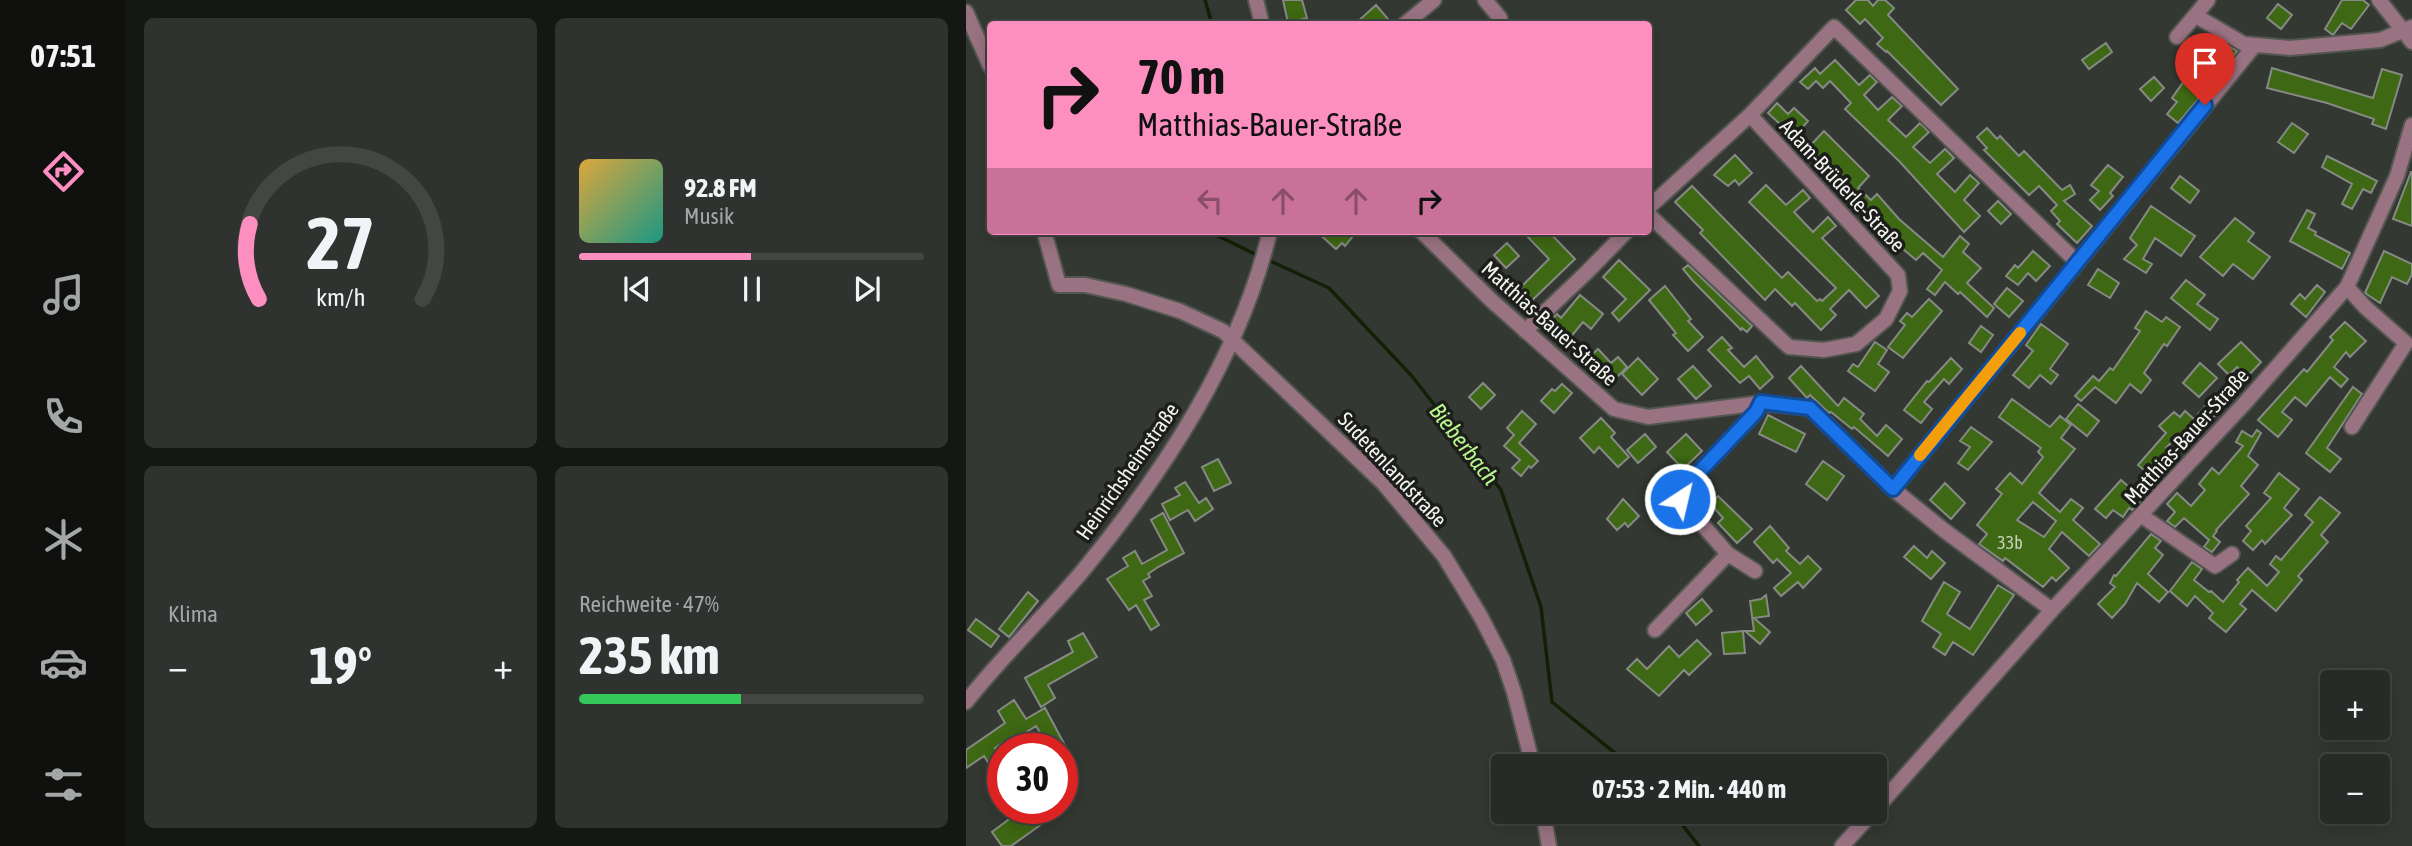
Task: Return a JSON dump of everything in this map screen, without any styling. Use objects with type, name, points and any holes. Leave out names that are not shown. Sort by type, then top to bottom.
[{"type":"street","points":[[1256,0],[1261,21]]},
{"type":"street","points":[[1409,21],[1434,0]]},
{"type":"street","points":[[1485,0],[1500,18]]},
{"type":"street","points":[[2177,37],[2208,0]]},
{"type":"street","points":[[2196,16],[2244,44],[2254,46],[2290,48],[2380,40],[2409,34],[2379,0]]},
{"type":"street","points":[[966,12],[987,59]]},
{"type":"street","name":"Adam-Brüderle-Straße","points":[[1652,204],[1750,115],[1834,27],[2077,262]]},
{"type":"street","points":[[1893,489],[2254,46]]},
{"type":"street","name":"Adam-Brüderle-Straße","points":[[1652,218],[1789,346],[1824,350],[1856,344],[1886,319],[1900,291],[1898,275],[1750,115]]},
{"type":"street","name":"Matthias-Bauer-Straße","points":[[1887,797],[2052,610],[2142,516],[2347,287],[2397,176],[2412,125]]},
{"type":"street","name":"Sudetenlandstraße","points":[[1045,235],[1059,285],[1085,285],[1126,295],[1180,311],[1223,331],[1384,484],[1444,556],[1481,617],[1503,660],[1530,754]]},
{"type":"street","name":"Heinrichsheimstraße","points":[[966,702],[1086,567],[1180,437],[1233,340],[1261,266],[1269,235]]},
{"type":"street","name":"Matthias-Bauer-Straße","points":[[1425,235],[1525,331],[1614,409],[1648,417],[1761,402],[1810,408],[1893,489],[2052,610]]},
{"type":"street","points":[[1525,331],[1623,235]]},
{"type":"street","points":[[2347,287],[2365,307],[2406,343],[2351,426]]},
{"type":"street","points":[[1755,571],[1727,554],[1680,499],[1681,491],[1756,412],[1761,402]]},
{"type":"street","points":[[2142,516],[2215,566],[2232,554]]},
{"type":"street","points":[[1655,630],[1727,554]]},
{"type":"street","points":[[1545,824],[1549,846]]},
{"type":"street","name":"Matthias-Bauer-Straße","points":[[1842,846],[1862,824]]},
{"type":"building","points":[[1283,0],[1302,0],[1307,18],[1288,21]]},
{"type":"building","points":[[1856,0],[1868,0],[1873,6],[1878,0],[1885,0],[1894,8],[1888,15],[1958,89],[1941,105],[1877,44],[1883,38],[1865,19],[1860,24],[1846,10]]},
{"type":"building","points":[[2342,0],[2363,0],[2369,5],[2351,29],[2342,23],[2333,35],[2325,29]]},
{"type":"building","points":[[2278,4],[2292,15],[2281,29],[2267,18]]},
{"type":"building","points":[[1376,5],[1388,19],[1385,21],[1358,21]]},
{"type":"building","points":[[2211,36],[2237,51],[2223,69],[2200,56]]},
{"type":"building","points":[[2106,43],[2112,52],[2089,69],[2082,60]]},
{"type":"building","points":[[1835,60],[1859,85],[1870,75],[1877,82],[1864,95],[1878,110],[1892,97],[1902,106],[1888,120],[1906,137],[1920,123],[1929,132],[1913,147],[1930,163],[1945,149],[1954,158],[1937,174],[1955,192],[1970,175],[1979,183],[1964,200],[1980,216],[1964,232],[1899,161],[1845,109],[1851,103],[1830,81],[1823,88],[1816,81],[1808,89],[1800,82],[1815,68],[1820,74]]},
{"type":"building","points":[[2272,68],[2373,98],[2382,69],[2402,75],[2386,129],[2372,124],[2374,119],[2327,103],[2267,88]]},
{"type":"building","points":[[2154,77],[2164,88],[2151,101],[2140,89]]},
{"type":"building","points":[[2184,81],[2202,95],[2178,123],[2167,114],[2177,102],[2172,98]]},
{"type":"building","points":[[1777,103],[1788,114],[1794,108],[1808,121],[1794,137],[1768,113]]},
{"type":"building","points":[[2292,123],[2308,134],[2294,153],[2278,142]]},
{"type":"building","points":[[1987,128],[1997,139],[2000,136],[2019,156],[2024,151],[2062,190],[2070,185],[2075,194],[2064,201],[2092,226],[2077,243],[2057,224],[2060,221],[2051,211],[2057,205],[2039,186],[2029,195],[1984,150],[1987,148],[1977,137]]},
{"type":"building","points":[[1824,131],[1869,176],[1858,188],[1871,200],[1877,194],[1899,219],[1943,257],[1960,236],[1969,244],[1963,252],[1981,268],[1967,283],[1994,308],[1987,317],[1945,282],[1935,295],[1927,289],[1942,270],[1923,253],[1916,260],[1897,244],[1894,247],[1883,236],[1887,233],[1861,208],[1858,211],[1851,204],[1855,200],[1822,168],[1825,164],[1808,148]]},
{"type":"building","points":[[1735,155],[1752,173],[1739,185],[1735,180],[1728,186],[1714,175]]},
{"type":"building","points":[[2327,156],[2377,181],[2371,193],[2363,189],[2352,209],[2342,204],[2352,184],[2322,167]]},
{"type":"building","points":[[2108,165],[2123,177],[2110,193],[2113,196],[2100,210],[2090,200],[2099,191],[2091,185]]},
{"type":"building","points":[[2412,172],[2412,226],[2393,219]]},
{"type":"building","points":[[2180,176],[2199,191],[2190,203],[2171,188]]},
{"type":"building","points":[[1766,185],[1786,205],[1803,190],[1810,198],[1794,212],[1813,232],[1828,217],[1836,226],[1822,238],[1879,296],[1866,308],[1849,290],[1830,309],[1836,315],[1821,330],[1795,303],[1792,306],[1775,289],[1765,300],[1700,233],[1703,230],[1675,202],[1692,186],[1782,278],[1788,272],[1817,301],[1822,301],[1836,288],[1749,202]]},
{"type":"building","points":[[1998,201],[2011,214],[2001,224],[1988,211]]},
{"type":"building","points":[[2151,206],[2195,236],[2181,256],[2155,238],[2143,259],[2152,264],[2146,273],[2124,259],[2137,245],[2130,238]]},
{"type":"building","points":[[2307,210],[2315,214],[2308,228],[2316,232],[2315,235],[2350,253],[2342,269],[2290,241]]},
{"type":"building","points":[[2235,218],[2254,233],[2248,241],[2270,257],[2253,279],[2233,264],[2223,276],[2200,257]]},
{"type":"building","points":[[1320,235],[1354,235],[1345,246],[1342,243],[1336,249]]},
{"type":"building","points":[[1526,235],[1552,235],[1575,259],[1524,308],[1512,296],[1549,259]]},
{"type":"building","points":[[1507,243],[1519,256],[1506,268],[1494,255]]},
{"type":"building","points":[[2033,251],[2050,266],[2036,281],[2028,273],[2018,285],[2006,276],[2015,265],[2018,268]]},
{"type":"building","points":[[2384,251],[2412,264],[2412,274],[2407,284],[2392,277],[2380,303],[2365,293]]},
{"type":"building","points":[[1619,260],[1650,290],[1619,321],[1612,313],[1626,299],[1603,277]]},
{"type":"building","points":[[1688,265],[1752,326],[1747,332],[1742,328],[1741,330],[1693,281],[1683,269]]},
{"type":"building","points":[[2098,269],[2119,283],[2110,298],[2088,285]]},
{"type":"building","points":[[2186,280],[2205,295],[2197,304],[2218,319],[2210,330],[2171,298]]},
{"type":"building","points":[[2317,285],[2325,292],[2306,317],[2291,304],[2300,294],[2305,299]]},
{"type":"building","points":[[1665,286],[1691,319],[1688,321],[1703,337],[1688,351],[1673,335],[1676,333],[1649,300]]},
{"type":"building","points":[[2007,288],[2023,301],[2009,317],[1994,304]]},
{"type":"building","points":[[1580,295],[1603,314],[1591,329],[1583,322],[1564,345],[1552,334],[1556,329],[1549,322],[1557,314],[1561,318]]},
{"type":"building","points":[[1929,299],[1942,311],[1903,358],[1888,347],[1905,325],[1900,321],[1907,313],[1912,317]]},
{"type":"building","points":[[2146,311],[2162,322],[2166,317],[2180,327],[2167,346],[2164,344],[2144,373],[2151,380],[2141,393],[2130,384],[2116,403],[2095,387],[2081,401],[2075,396],[2093,376],[2099,381],[2110,368],[2113,370],[2140,331],[2135,328]]},
{"type":"building","points":[[2345,322],[2366,341],[2350,357],[2346,352],[2334,367],[2348,379],[2341,387],[2330,377],[2306,406],[2295,397],[2282,412],[2292,420],[2278,437],[2258,420],[2304,369],[2307,372],[2333,340],[2330,337]]},
{"type":"building","points":[[2041,324],[2068,344],[2050,369],[2058,375],[2051,384],[2040,375],[2029,388],[2013,375],[2033,351],[2026,345]]},
{"type":"building","points":[[1981,326],[1993,335],[1981,352],[1969,343]]},
{"type":"building","points":[[1722,337],[1732,348],[1728,350],[1744,367],[1756,356],[1773,377],[1760,389],[1749,376],[1740,383],[1708,350]]},
{"type":"building","points":[[1875,342],[1887,350],[1878,364],[1889,372],[1875,391],[1848,371],[1853,364],[1858,367]]},
{"type":"building","points":[[2241,342],[2261,362],[2247,377],[2237,367],[2229,375],[2218,364]]},
{"type":"building","points":[[1598,349],[1611,363],[1618,357],[1627,367],[1613,381],[1600,368],[1596,371],[1586,360]]},
{"type":"building","points":[[1638,358],[1658,379],[1642,395],[1622,374]]},
{"type":"building","points":[[1951,358],[1962,369],[1949,384],[1944,379],[1924,402],[1932,409],[1921,423],[1904,410],[1927,381],[1929,382]]},
{"type":"building","points":[[2200,363],[2217,378],[2199,397],[2183,383]]},
{"type":"building","points":[[1693,366],[1711,386],[1696,399],[1678,379]]},
{"type":"building","points":[[1801,366],[1838,406],[1844,398],[1864,414],[1860,419],[1877,436],[1886,425],[1902,439],[1888,456],[1854,427],[1852,429],[1829,413],[1810,395],[1807,398],[1789,378]]},
{"type":"building","points":[[1483,383],[1495,395],[1481,409],[1469,397]]},
{"type":"building","points":[[1562,384],[1572,393],[1554,413],[1541,401],[1552,389],[1555,391]]},
{"type":"building","points":[[2353,387],[2362,394],[2327,448],[2341,459],[2330,472],[2306,453]]},
{"type":"building","points":[[2012,399],[2050,427],[2060,416],[2071,425],[2061,438],[2075,449],[2039,493],[2060,512],[2071,499],[2083,508],[2073,520],[2100,544],[2089,556],[2062,532],[2049,549],[2069,568],[2056,581],[2052,577],[2043,587],[2005,558],[2003,561],[1979,544],[1987,534],[1977,525],[2002,494],[1996,489],[2010,473],[2022,484],[2043,457],[2038,452],[2041,448],[1999,417]],"holes":[[[2033,502],[2056,521],[2044,537],[2017,520]]]},
{"type":"building","points":[[2208,403],[2218,412],[2189,444],[2179,435],[2166,448],[2177,458],[2162,474],[2153,465],[2146,472],[2138,465],[2166,433],[2159,426],[2174,412],[2180,417],[2185,411],[2194,419]]},
{"type":"building","points":[[2078,404],[2099,421],[2087,436],[2066,419]]},
{"type":"building","points":[[1522,411],[1536,424],[1519,443],[1538,461],[1531,468],[1529,466],[1521,476],[1512,468],[1520,460],[1504,446],[1514,435],[1507,428]]},
{"type":"building","points":[[1768,415],[1805,434],[1796,452],[1759,434]]},
{"type":"building","points":[[1601,418],[1615,433],[1611,437],[1629,457],[1618,467],[1599,447],[1594,453],[1580,438]]},
{"type":"building","points":[[1971,427],[1992,442],[1968,470],[1958,463],[1970,447],[1960,441]]},
{"type":"building","points":[[2257,430],[2261,433],[2248,456],[2258,465],[2241,486],[2249,494],[2216,530],[2213,536],[2220,542],[2212,552],[2204,547],[2209,540],[2184,518],[2175,527],[2167,521],[2175,512],[2167,504],[2177,493],[2191,506],[2205,490],[2199,484],[2212,468],[2219,474],[2243,446],[2236,442],[2242,431],[2252,437]]},
{"type":"building","points":[[1645,434],[1656,447],[1638,463],[1627,450]]},
{"type":"building","points":[[1686,434],[1702,451],[1683,469],[1667,452]]},
{"type":"building","points":[[1218,459],[1231,483],[1214,491],[1202,467]]},
{"type":"building","points":[[1823,461],[1844,476],[1827,500],[1806,484]]},
{"type":"building","points":[[2279,473],[2299,489],[2284,508],[2292,515],[2265,544],[2262,540],[2253,550],[2243,541],[2251,531],[2246,526],[2271,498],[2264,493]]},
{"type":"building","points":[[2121,480],[2143,499],[2132,510],[2129,508],[2123,517],[2113,510],[2106,518],[2095,509]]},
{"type":"building","points":[[1185,482],[1199,503],[1206,498],[1213,509],[1195,521],[1188,510],[1170,520],[1162,504],[1180,495],[1175,488]]},
{"type":"building","points":[[1945,483],[1965,503],[1951,519],[1930,500]]},
{"type":"building","points":[[1718,496],[1752,529],[1737,543],[1718,523],[1723,518],[1710,503]]},
{"type":"building","points":[[2320,497],[2340,513],[2321,535],[2328,542],[2298,576],[2302,580],[2276,611],[2252,590],[2240,604],[2246,609],[2226,632],[2209,618],[2213,613],[2195,596],[2187,606],[2170,591],[2192,562],[2202,569],[2194,580],[2223,602],[2248,568],[2267,586],[2279,572],[2270,564],[2276,556],[2281,560],[2313,522],[2305,515]]},
{"type":"building","points":[[1623,499],[1639,516],[1628,527],[1625,523],[1617,530],[1607,519]]},
{"type":"building","points":[[1163,513],[1184,553],[1158,567],[1143,581],[1152,596],[1144,600],[1159,625],[1151,630],[1136,605],[1129,610],[1107,579],[1128,566],[1123,558],[1135,551],[1142,564],[1167,550],[1151,520]]},
{"type":"building","points":[[1770,526],[1789,548],[1786,551],[1800,564],[1808,556],[1821,569],[1803,588],[1798,582],[1781,596],[1774,588],[1791,573],[1777,559],[1773,563],[1754,542]]},
{"type":"building","points":[[2151,534],[2161,541],[2155,548],[2163,555],[2148,574],[2168,592],[2159,602],[2137,583],[2125,604],[2112,618],[2098,604],[2115,587],[2110,583],[2114,575],[2116,576]]},
{"type":"building","points":[[1914,546],[1927,558],[1932,551],[1945,563],[1931,579],[1904,557]]},
{"type":"building","points":[[1944,582],[1960,592],[1947,614],[1970,629],[1998,585],[2014,595],[1973,655],[1953,642],[1945,655],[1933,647],[1941,634],[1922,621]]},
{"type":"building","points":[[1028,592],[1038,601],[1009,637],[999,629]]},
{"type":"building","points":[[1766,595],[1769,616],[1754,618],[1770,632],[1760,644],[1745,631],[1754,631],[1750,601]]},
{"type":"building","points":[[1702,599],[1712,611],[1696,625],[1686,613]]},
{"type":"building","points":[[976,619],[999,636],[991,647],[968,630]]},
{"type":"building","points":[[1743,631],[1745,653],[1724,654],[1722,633]]},
{"type":"building","points":[[1083,633],[1097,657],[1048,685],[1055,698],[1041,707],[1025,678],[1073,652],[1068,641]]},
{"type":"building","points":[[1697,640],[1711,654],[1689,675],[1684,670],[1659,696],[1627,669],[1637,659],[1647,669],[1669,646],[1679,657]]},
{"type":"building","points":[[1014,700],[1026,719],[1045,708],[1058,733],[1040,733],[1036,726],[1025,733],[991,733],[1005,723],[998,711]]},
{"type":"building","points":[[987,735],[987,761],[984,756],[966,768],[966,750]]},
{"type":"building","points":[[1003,824],[1042,824],[1011,846],[1002,846],[992,832]]},
{"type":"waterway","name":"Bieberbach","points":[[1205,0],[1211,21]]},
{"type":"waterway","name":"Bieberbach","points":[[1216,235],[1259,256]]},
{"type":"waterway","name":"Bieberbach","points":[[1266,259],[1329,288],[1411,375],[1501,490],[1541,607],[1552,702],[1616,754]]},
{"type":"waterway","name":"Bieberbach","points":[[1682,824],[1699,846]]},
{"type":"slow traffic","points":[[1920,455],[2020,333]]},
{"type":"route","points":[[1680,499],[1681,491],[1756,412],[1761,402],[1810,408],[1893,489],[2205,105]]}]
